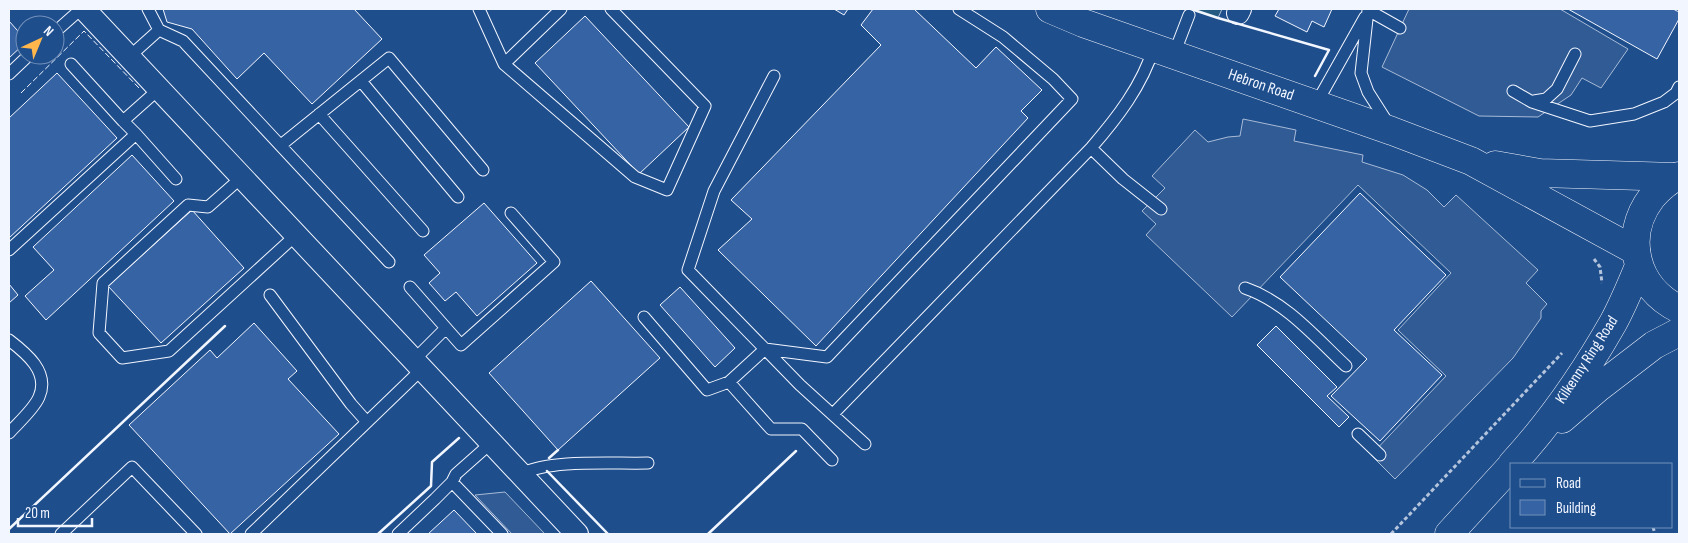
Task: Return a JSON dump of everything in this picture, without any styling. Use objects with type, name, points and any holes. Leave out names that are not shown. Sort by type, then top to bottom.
[{"type":"main road","name":"Hebron Road","points":[[1050,9],[1083,23],[1392,131],[1471,161],[1637,258]]},
{"type":"main road","name":"Hebron Road","points":[[1471,161],[1540,173],[1678,177]]},
{"type":"main road","points":[[1678,177],[1658,190],[1644,207],[1636,228],[1637,258],[1650,287],[1668,304],[1679,309]]},
{"type":"main road","name":"Kilkenny Ring Road","points":[[1517,459],[1577,380],[1614,321],[1637,258]]},
{"type":"main road","name":"Kilkenny Ring Road","points":[[1517,459],[1598,388],[1647,350],[1679,332]]},
{"type":"main road","name":"Kilkenny Ring Road","points":[[1449,534],[1510,467]]},
{"type":"street","points":[[82,9],[129,56],[577,534]]},
{"type":"lane","points":[[65,23],[82,9]]},
{"type":"lane","points":[[148,9],[159,30],[183,40],[389,262]]},
{"type":"lane","points":[[479,9],[504,64],[635,177],[667,190],[705,106],[611,9]]},
{"type":"lane","points":[[504,64],[561,9]]},
{"type":"lane","points":[[765,348],[827,357],[1072,98],[1004,36],[959,9]]},
{"type":"lane","points":[[1369,9],[1400,28]]},
{"type":"lane","points":[[1316,104],[1369,9]]},
{"type":"lane","points":[[1369,9],[1361,73],[1368,92],[1392,131]]},
{"type":"lane","points":[[833,414],[1091,148],[1129,100],[1150,62],[1164,51],[1189,15]]},
{"type":"lane","points":[[129,56],[159,30]]},
{"type":"lane","points":[[1532,102],[1546,99],[1557,88],[1575,54]]},
{"type":"lane","points":[[281,145],[389,58],[483,170]]},
{"type":"lane","points":[[71,64],[176,179]]},
{"type":"lane","points":[[9,74],[19,65]]},
{"type":"lane","points":[[774,76],[714,191],[688,270],[800,385],[865,444]]},
{"type":"lane","points":[[361,81],[458,197]]},
{"type":"lane","points":[[1513,91],[1532,102],[1590,121],[1634,114],[1664,102],[1676,93],[1679,87]]},
{"type":"lane","points":[[123,122],[159,89]]},
{"type":"lane","points":[[320,114],[423,231]]},
{"type":"lane","points":[[9,250],[136,134]]},
{"type":"lane","points":[[1091,148],[1123,180],[1161,209]]},
{"type":"lane","points":[[242,177],[208,207],[188,205],[103,283],[98,333],[122,358],[169,351],[296,235]]},
{"type":"lane","points":[[410,286],[461,345],[554,262],[510,213]]},
{"type":"lane","points":[[1245,288],[1261,294],[1289,312],[1346,366]]},
{"type":"lane","points":[[270,295],[351,404],[367,422]]},
{"type":"lane","points":[[644,317],[707,390],[729,382],[765,348]]},
{"type":"lane","points":[[251,534],[367,422],[418,365],[446,328]]},
{"type":"lane","points":[[9,340],[28,355],[38,370],[43,386],[39,399],[9,434]]},
{"type":"lane","points":[[729,382],[771,429],[802,428],[832,460]]},
{"type":"lane","points":[[1358,434],[1380,455]]},
{"type":"lane","points":[[398,534],[452,482],[456,474],[491,443]]},
{"type":"lane","points":[[521,474],[553,465],[648,463]]},
{"type":"lane","points":[[61,534],[132,467],[196,534]]},
{"type":"lane","points":[[452,482],[502,534]]},
{"type":"path","points":[[1591,254],[1600,267],[1603,281],[1600,289]]},
{"type":"path","points":[[1391,534],[1443,481],[1568,345]]},
{"type":"shaded area","points":[[1191,9],[1222,9],[1218,18]]},
{"type":"shaded area","points":[[1409,9],[1560,9],[1628,49],[1601,88],[1582,78],[1571,95],[1538,117],[1479,116],[1382,67]]},
{"type":"shaded area","points":[[1243,119],[1296,130],[1294,141],[1363,155],[1362,162],[1403,175],[1427,190],[1444,207],[1456,195],[1538,270],[1526,283],[1547,304],[1541,311],[1541,318],[1513,358],[1395,479],[1371,455],[1446,376],[1398,330],[1451,273],[1358,185],[1232,317],[1146,235],[1156,224],[1142,211],[1165,188],[1152,176],[1195,130],[1208,142],[1240,136]]},
{"type":"shaded area","points":[[505,492],[545,534],[512,534],[475,495]]},
{"type":"building","points":[[163,9],[354,9],[382,39],[312,104],[264,53],[237,79],[192,29],[167,22]]},
{"type":"building","points":[[834,9],[848,9],[844,15]]},
{"type":"building","points":[[873,9],[914,9],[976,68],[996,47],[1042,90],[1021,111],[1028,118],[816,346],[718,250],[752,219],[731,200],[881,45],[861,25]]},
{"type":"building","points":[[1279,9],[1332,9],[1324,27],[1312,21],[1307,32],[1275,16]]},
{"type":"building","points":[[1568,9],[1673,9],[1679,12],[1679,19],[1657,59]]},
{"type":"building","points":[[585,16],[689,127],[639,174],[535,63]]},
{"type":"building","points":[[9,21],[15,28],[15,52],[9,58]]},
{"type":"building","points":[[57,73],[117,138],[9,238],[9,118]]},
{"type":"building","points":[[132,155],[174,201],[46,320],[25,296],[54,270],[33,247]]},
{"type":"building","points":[[1360,193],[1446,275],[1394,330],[1442,375],[1380,441],[1331,396],[1367,359],[1280,277]]},
{"type":"building","points":[[484,203],[537,263],[477,316],[456,292],[445,301],[429,283],[440,273],[424,255]]},
{"type":"building","points":[[192,210],[244,268],[161,343],[108,286]]},
{"type":"building","points":[[591,281],[660,358],[558,450],[489,373]]},
{"type":"building","points":[[9,284],[18,295],[9,303]]},
{"type":"building","points":[[680,287],[735,348],[715,367],[660,305]]},
{"type":"building","points":[[254,323],[297,371],[288,379],[339,434],[230,534],[129,425],[210,350],[217,358]]},
{"type":"building","points":[[1276,326],[1337,387],[1327,396],[1349,417],[1339,427],[1257,345]]},
{"type":"building","points":[[454,510],[477,534],[428,534]]},
{"type":"fence","points":[[21,93],[84,31],[139,88]]},
{"type":"wall","points":[[1191,9],[1329,50],[1315,76]]},
{"type":"wall","points":[[9,529],[225,326]]},
{"type":"wall","points":[[378,534],[431,486],[432,462],[459,438]]},
{"type":"wall","points":[[549,458],[558,450]]},
{"type":"wall","points":[[708,534],[796,451]]},
{"type":"wall","points":[[547,471],[608,534]]}]
